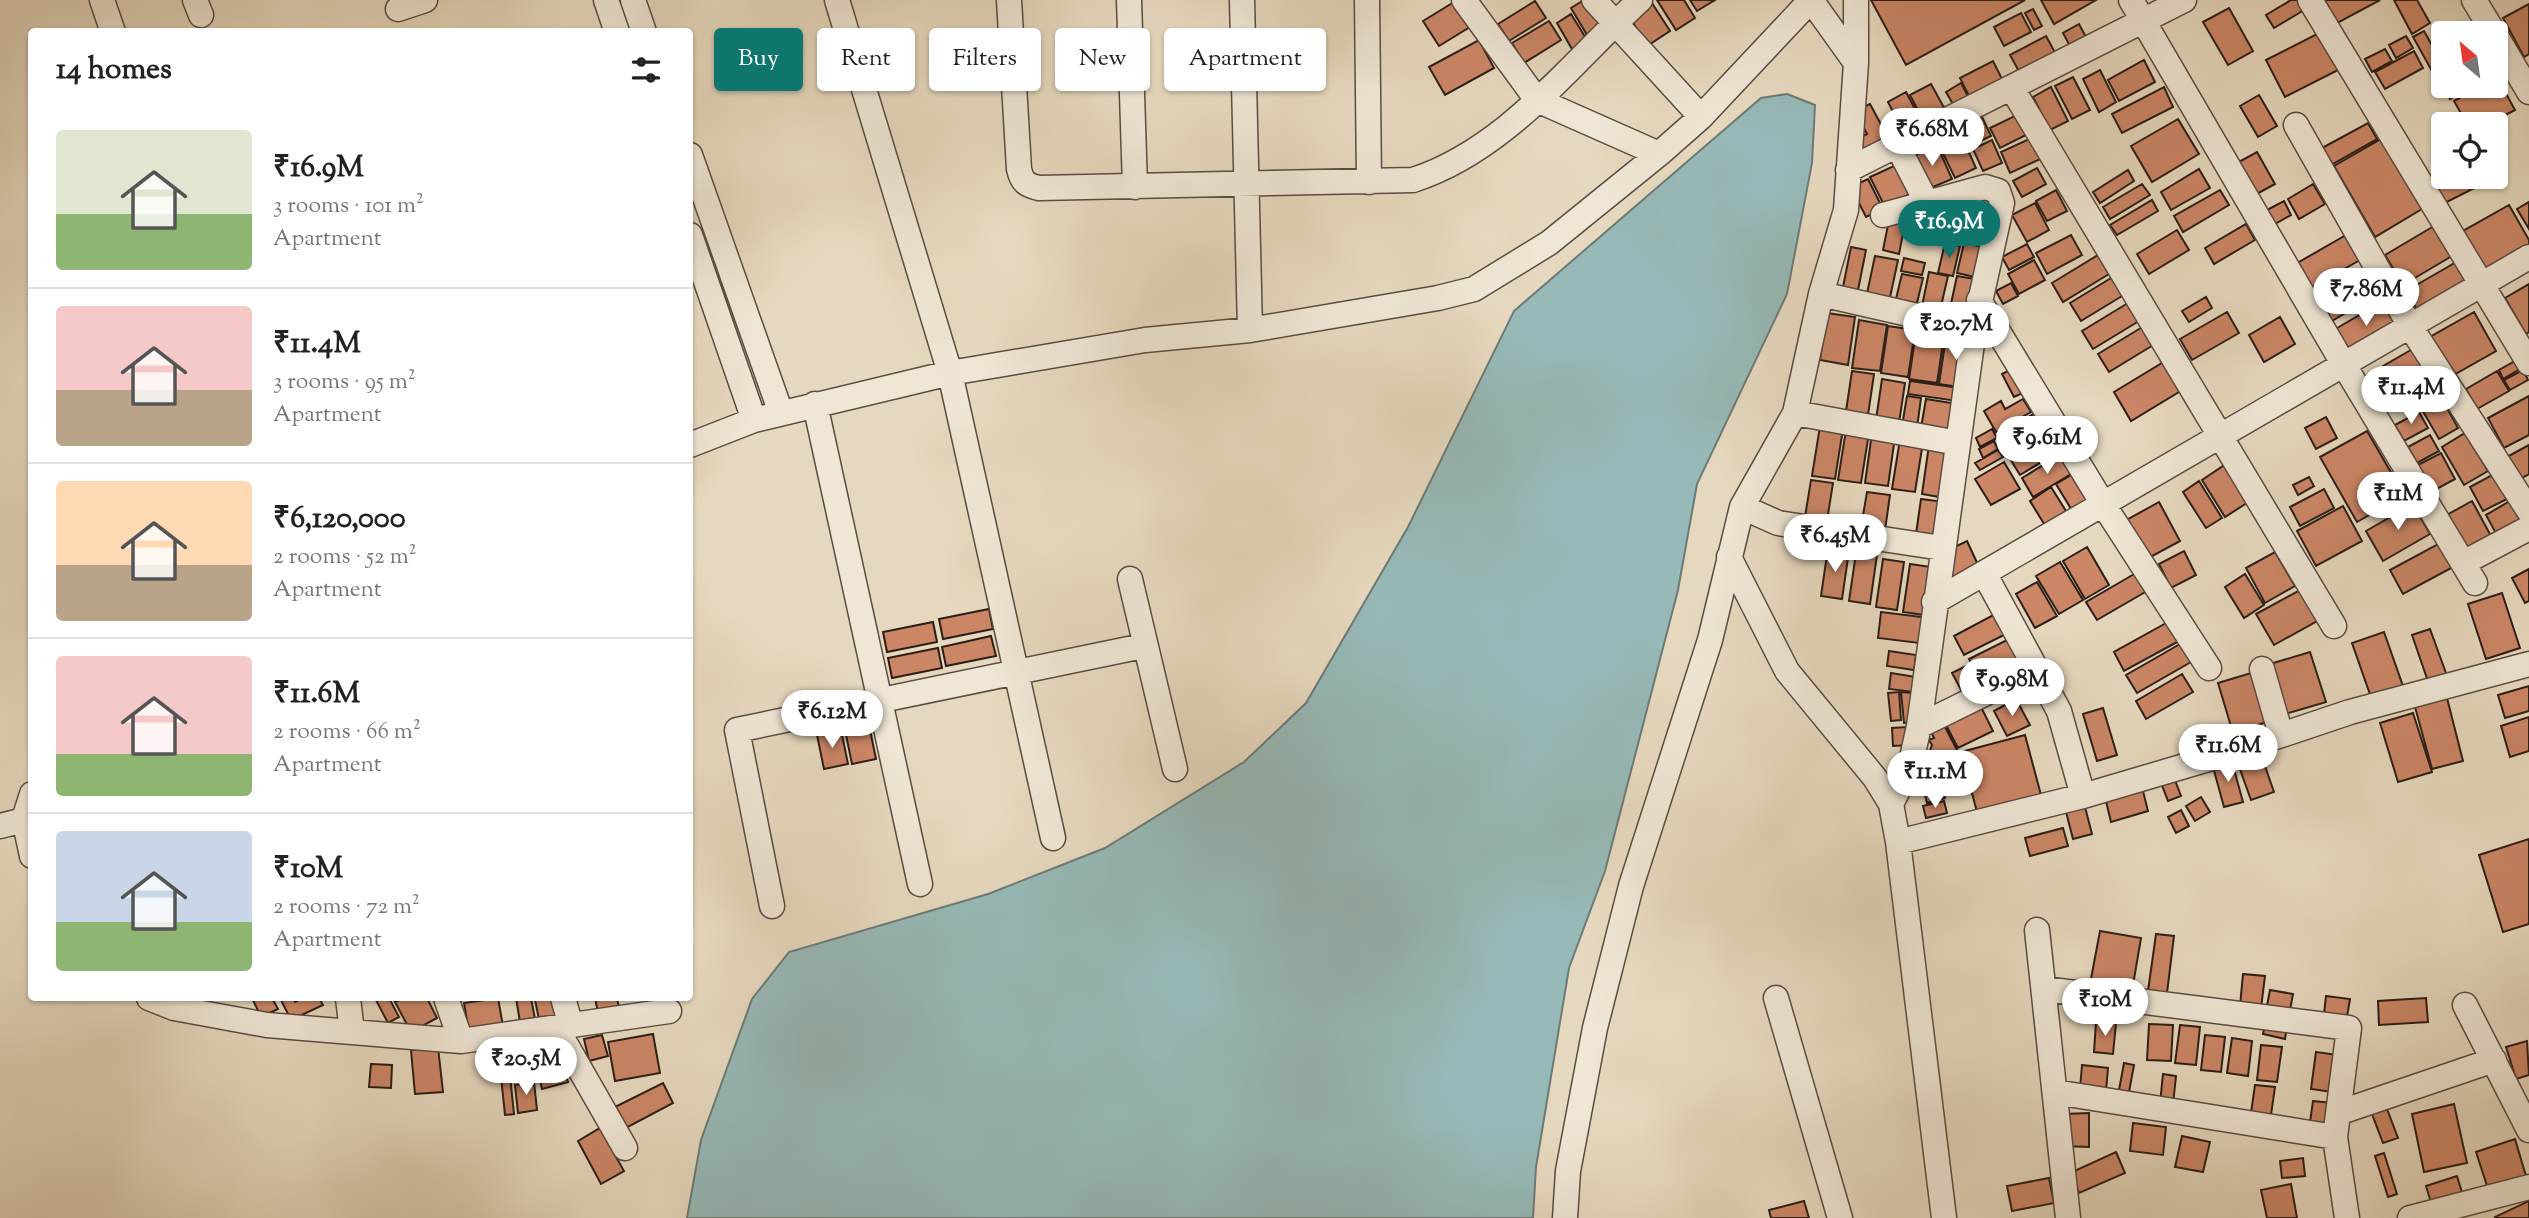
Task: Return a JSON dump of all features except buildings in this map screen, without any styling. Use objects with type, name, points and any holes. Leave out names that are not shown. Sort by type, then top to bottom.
[{"type":"street","points":[[102,0],[112,28]]},
{"type":"street","points":[[398,9],[425,0]]},
{"type":"street","points":[[606,0],[616,28]]},
{"type":"street","points":[[632,0],[642,28]]},
{"type":"street","points":[[837,0],[950,373],[1053,838]]},
{"type":"street","points":[[1009,0],[1021,180],[1028,186],[1039,188],[1369,182],[1413,180],[1437,173],[1497,135],[1640,0]]},
{"type":"street","points":[[1129,0],[1135,187]]},
{"type":"street","points":[[1242,0],[1250,330]]},
{"type":"street","points":[[1367,0],[1369,182]]},
{"type":"street","points":[[1464,0],[1537,100],[1659,154]]},
{"type":"street","points":[[1594,0],[1701,117]]},
{"type":"street","points":[[693,444],[754,420],[950,373],[1145,340],[1250,330],[1438,298],[1474,289],[1549,243],[1659,154],[1701,117],[1811,0],[1856,63]]},
{"type":"street","points":[[1565,1218],[1568,1171],[1595,1028],[1631,886],[1710,640],[1742,507],[1795,413],[1821,294],[1846,210],[1856,63],[1856,0]]},
{"type":"street","points":[[2131,0],[2469,573],[2529,528]]},
{"type":"street","points":[[1848,170],[2144,23],[2184,0]]},
{"type":"street","points":[[2310,0],[2529,363]]},
{"type":"street","points":[[2474,0],[2487,21]]},
{"type":"street","points":[[2508,57],[2529,92]]},
{"type":"street","points":[[2013,89],[2334,626]]},
{"type":"street","points":[[2295,125],[2410,326],[2529,511]]},
{"type":"street","points":[[1897,145],[1927,203]]},
{"type":"street","points":[[693,164],[781,413]]},
{"type":"street","points":[[1883,215],[1985,187],[1998,191],[2001,204],[1974,329],[1934,602],[1919,726],[1910,768],[1891,804]]},
{"type":"street","points":[[693,243],[754,420]]},
{"type":"street","points":[[1934,602],[2529,257]]},
{"type":"street","points":[[1821,294],[1974,329]]},
{"type":"street","points":[[1979,300],[2103,504],[2209,668]]},
{"type":"street","points":[[815,404],[920,884]]},
{"type":"street","points":[[1795,413],[1958,443]]},
{"type":"street","points":[[1742,507],[1778,523],[1942,548]]},
{"type":"street","points":[[1729,557],[1787,671],[1875,778],[1891,804],[1898,842],[1944,1218]]},
{"type":"street","points":[[1984,573],[2059,711],[2083,796]]},
{"type":"street","points":[[1130,579],[1143,646],[1175,769]]},
{"type":"street","points":[[772,906],[737,730],[879,703],[1143,646]]},
{"type":"street","points":[[1898,842],[2083,796],[2281,736],[2350,712],[2529,664]]},
{"type":"street","points":[[1919,726],[2035,669]]},
{"type":"street","points":[[2262,669],[2281,736]]},
{"type":"street","points":[[0,826],[28,818]]},
{"type":"street","points":[[2037,930],[2068,1218]]},
{"type":"street","points":[[2044,989],[2349,1028],[2337,1125],[2347,1218]]},
{"type":"street","points":[[1776,998],[1840,1218]]},
{"type":"street","points":[[156,1001],[174,1008],[267,1025],[461,1041],[669,1011]]},
{"type":"street","points":[[348,1001],[352,1032]]},
{"type":"street","points":[[447,1001],[461,1041]]},
{"type":"street","points":[[563,1001],[564,1028],[625,1148]]},
{"type":"street","points":[[2465,1004],[2529,1130]]},
{"type":"street","points":[[2055,1092],[2337,1125],[2494,1060]]},
{"type":"street","points":[[2410,1218],[2529,1187]]},
{"type":"water","points":[[1787,94],[1815,105],[1812,163],[1787,294],[1697,484],[1678,590],[1605,871],[1569,968],[1536,1167],[1533,1218],[687,1218],[701,1140],[752,999],[789,952],[988,894],[1105,848],[1244,762],[1306,703],[1408,527],[1514,311],[1761,98]]}]
